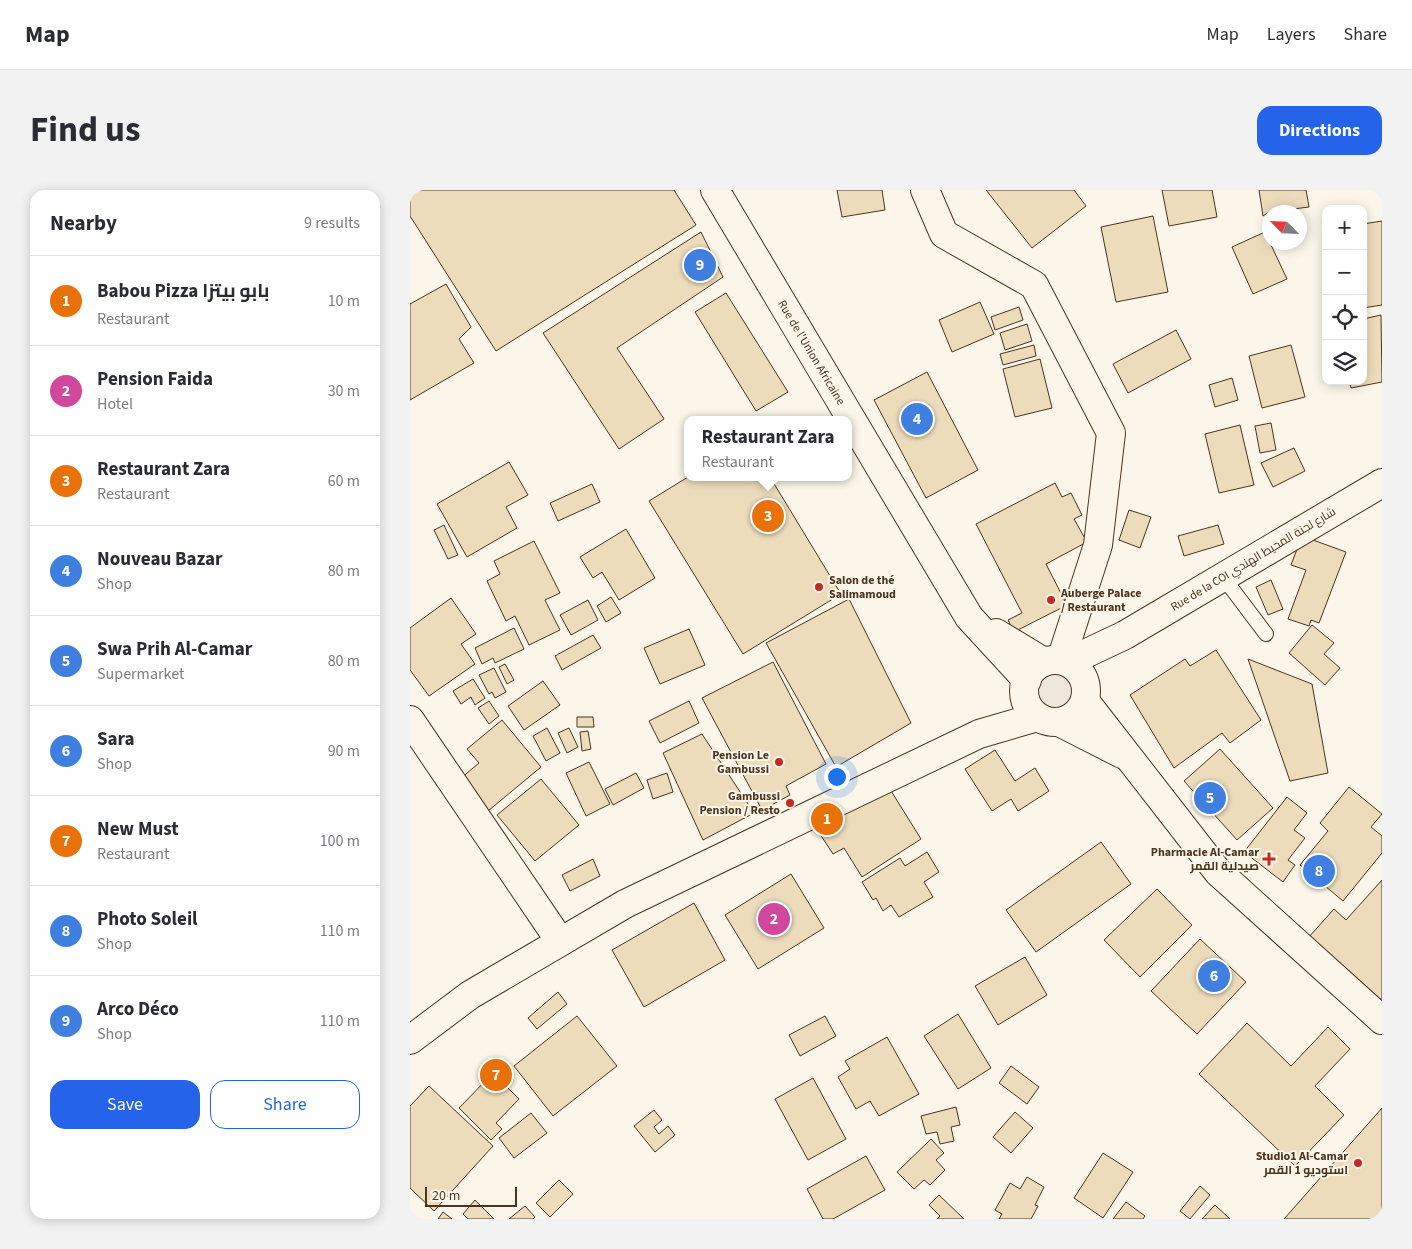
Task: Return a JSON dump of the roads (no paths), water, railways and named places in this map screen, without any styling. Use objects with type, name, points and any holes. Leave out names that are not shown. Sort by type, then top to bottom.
[{"type":"street","name":"Rue de l'Union Africaine","points":[[715,190],[849,416]]},
{"type":"street","points":[[925,190],[944,234],[1034,285],[1111,433],[1098,545],[1045,670],[1027,704],[1049,720],[1128,757]]},
{"type":"street","name":"Rue de l'Union Africaine","points":[[852,420],[969,617],[1045,670]]},
{"type":"street","name":"Rue de la COI شارع لجنة المحيط الهندي","points":[[1045,670],[1125,635],[1382,483]]},
{"type":"street","name":"Rue de la COI شارع لجنة المحيط الهندي","points":[[1086,697],[1125,635]]},
{"type":"street","points":[[1045,670],[1082,675],[1086,697],[1128,757],[1218,872],[1382,1020]]},
{"type":"street","points":[[979,734],[1045,670]]},
{"type":"street","points":[[410,1040],[470,994],[625,904],[979,734],[1076,715],[1086,697]]},
{"type":"street","points":[[410,720],[560,941]]},
{"type":"lane","points":[[1223,577],[1266,634]]},
{"type":"place","name":"Arco Déco","points":[[700,265]]},
{"type":"place","name":"Nouveau Bazar","points":[[917,419]]},
{"type":"place","name":"Restaurant Zara","points":[[768,516]]},
{"type":"place","name":"Salon de thé Salimamoud","points":[[819,587]]},
{"type":"place","name":"Auberge Palace / Restaurant","points":[[1051,600]]},
{"type":"place","name":"Pension Le Gambussi","points":[[779,762]]},
{"type":"place","name":"Swa Prih Al-Camar","points":[[1210,798]]},
{"type":"place","name":"Gambussi Pension / Resto","points":[[790,803]]},
{"type":"place","name":"Babou Pizza بابو بيتزا","points":[[827,819]]},
{"type":"place","name":"Pharmacie Al-Camar صيدلية القمر","points":[[1269,859]]},
{"type":"place","name":"Photo Soleil","points":[[1319,871]]},
{"type":"place","name":"Pension Faida","points":[[774,919]]},
{"type":"place","name":"Sara","points":[[1214,976]]},
{"type":"place","name":"New Must","points":[[496,1075]]},
{"type":"place","name":"Studio1 Al-Camar استوديو 1 القمر","points":[[1358,1163]]}]
